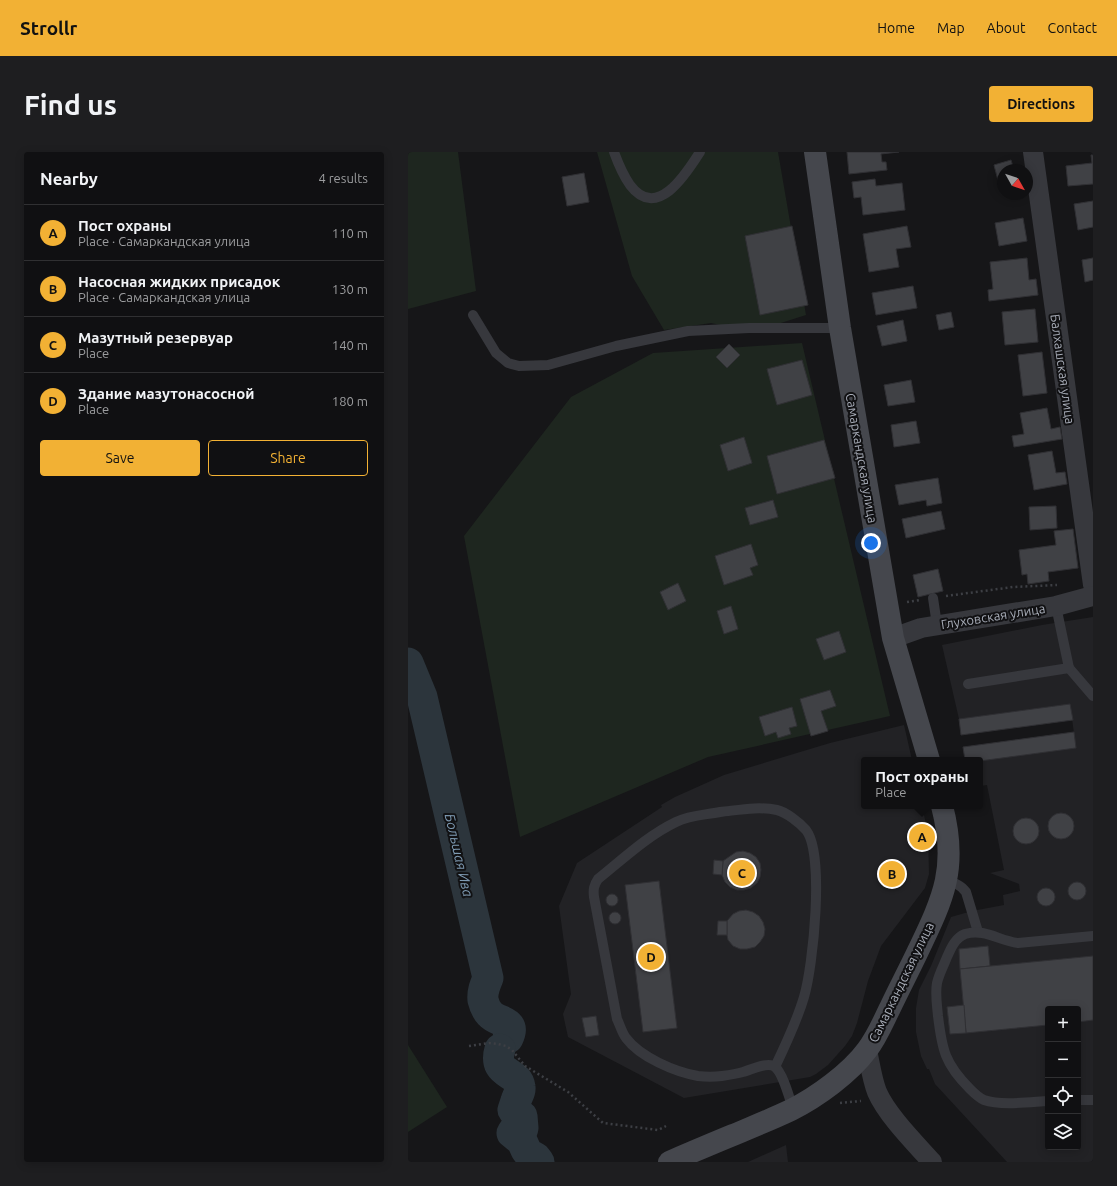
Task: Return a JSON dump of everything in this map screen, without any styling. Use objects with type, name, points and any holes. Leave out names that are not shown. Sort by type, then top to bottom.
[{"type":"street","name":"Самаркандская улица","points":[[815,152],[840,328],[893,638],[928,757]]},
{"type":"street","name":"Балхашская улица","points":[[1033,152],[1093,585]]},
{"type":"street","name":"Глуховская улица","points":[[893,638],[921,628],[1056,606],[1093,596]]},
{"type":"street","name":"Самаркандская улица","points":[[669,1162],[793,1109],[839,1078],[854,1065],[867,1050],[878,1032],[940,902],[946,881],[949,861],[948,831],[943,809]]},
{"type":"street","points":[[867,1050],[874,1082],[881,1099],[898,1122],[932,1162]]},
{"type":"lane","points":[[614,152],[619,166],[629,184],[639,194],[650,198],[656,198],[664,195],[679,183],[700,152]]},
{"type":"lane","points":[[473,315],[496,354],[508,363],[519,366],[548,365],[616,346],[688,331],[749,328],[840,328]]},
{"type":"lane","points":[[933,598],[937,625]]},
{"type":"lane","points":[[1056,606],[1070,668],[1093,696]]},
{"type":"lane","points":[[968,684],[1070,668]]},
{"type":"lane","points":[[775,1067],[797,1019],[810,976],[814,938],[816,876],[812,842],[807,830],[788,814],[778,810],[755,808],[690,816],[676,822],[643,842],[598,879],[594,887],[594,897],[598,920],[617,1019],[625,1038],[646,1056],[687,1074],[698,1076],[722,1076],[743,1072],[766,1065],[775,1067],[781,1075],[793,1109]]},
{"type":"lane","points":[[946,881],[962,887],[966,892],[978,932]]},
{"type":"lane","points":[[1045,1101],[1000,1102],[984,1100],[978,1097],[963,1083],[947,1059],[942,1044],[936,1000],[937,982],[952,946],[965,934],[978,932],[993,935],[1009,942],[1093,936]]},
{"type":"lane","points":[[1081,1100],[1093,1100]]},
{"type":"path","points":[[907,602],[1013,587],[1061,585]]},
{"type":"path","points":[[469,1046],[489,1043],[506,1046],[512,1050],[525,1066],[568,1092],[603,1123],[658,1130],[666,1126]]},
{"type":"path","points":[[836,1104],[881,1099]]},
{"type":"shaded area","points":[[408,152],[458,152],[476,291],[408,309]]},
{"type":"shaded area","points":[[597,152],[778,152],[806,315],[753,332],[711,323],[664,330],[632,276]]},
{"type":"shaded area","points":[[802,343],[890,716],[708,757],[520,837],[464,536],[571,397],[653,353]]},
{"type":"shaded area","points":[[1093,617],[1093,1162],[1007,1162],[935,1084],[929,1069],[927,1069],[921,1056],[916,1032],[916,1008],[919,990],[931,966],[951,917],[972,911],[1004,905],[1003,895],[1020,891],[1019,884],[990,873],[1004,870],[987,785],[983,786],[983,761],[1076,748],[1070,704],[959,719],[942,645],[1042,625]]},
{"type":"shaded area","points":[[904,725],[911,757],[861,757],[861,809],[923,809],[928,833],[929,874],[925,888],[881,946],[868,981],[857,1023],[852,1036],[845,1046],[828,1065],[810,1077],[684,1098],[568,1037],[563,1014],[571,994],[559,906],[577,863],[675,797],[724,775],[830,743]]},
{"type":"shaded area","points":[[408,1045],[447,1107],[408,1132]]},
{"type":"shaded area","points":[[786,1145],[788,1162],[748,1162]]},
{"type":"building","points":[[847,152],[899,152],[881,154],[882,162],[886,162],[887,170],[849,174]]},
{"type":"building","points":[[1091,155],[1093,155],[1093,184],[1068,186],[1066,166],[1092,163]]},
{"type":"building","points":[[1011,160],[1012,164],[997,164]]},
{"type":"building","points":[[997,164],[997,177],[994,165]]},
{"type":"building","points":[[584,173],[589,202],[567,206],[562,177]]},
{"type":"building","points":[[875,179],[876,186],[902,183],[905,210],[863,215],[861,197],[854,198],[852,182]]},
{"type":"building","points":[[1093,201],[1093,227],[1078,230],[1074,204]]},
{"type":"building","points":[[1023,218],[1027,241],[999,246],[995,223]]},
{"type":"building","points":[[792,226],[808,305],[760,315],[745,236]]},
{"type":"building","points":[[907,226],[911,247],[896,249],[899,267],[869,272],[863,234]]},
{"type":"building","points":[[1027,258],[1029,280],[1036,279],[1038,295],[989,301],[988,290],[993,289],[990,262]]},
{"type":"building","points":[[1093,258],[1093,280],[1085,282],[1082,260]]},
{"type":"building","points":[[913,286],[917,308],[876,315],[872,293]]},
{"type":"building","points":[[1035,309],[1038,342],[1005,345],[1002,312]]},
{"type":"building","points":[[951,312],[954,327],[939,330],[936,315]]},
{"type":"building","points":[[903,320],[907,341],[882,346],[877,326]]},
{"type":"building","points":[[729,344],[740,355],[727,368],[716,357]]},
{"type":"building","points":[[1042,352],[1047,393],[1023,396],[1018,355]]},
{"type":"building","points":[[802,360],[812,395],[777,405],[767,369]]},
{"type":"building","points":[[911,380],[915,402],[888,406],[884,385]]},
{"type":"building","points":[[1047,408],[1051,429],[1060,427],[1062,439],[1014,447],[1012,436],[1024,434],[1020,413]]},
{"type":"building","points":[[916,421],[920,443],[894,447],[891,425]]},
{"type":"building","points":[[744,437],[752,463],[728,471],[720,445]]},
{"type":"building","points":[[824,440],[835,478],[777,494],[767,456]]},
{"type":"building","points":[[1052,451],[1056,473],[1065,472],[1067,484],[1034,490],[1028,455]]},
{"type":"building","points":[[938,478],[942,503],[927,506],[926,500],[899,505],[895,485]]},
{"type":"building","points":[[773,500],[778,517],[750,525],[745,508]]},
{"type":"building","points":[[1056,506],[1057,528],[1030,530],[1029,507]]},
{"type":"building","points":[[941,511],[945,529],[906,538],[902,519]]},
{"type":"building","points":[[1073,529],[1078,568],[1048,572],[1049,581],[1028,584],[1027,574],[1022,575],[1019,550],[1056,545],[1054,531]]},
{"type":"building","points":[[751,544],[758,565],[750,568],[753,575],[724,585],[715,556]]},
{"type":"building","points":[[938,569],[943,591],[918,597],[913,575]]},
{"type":"building","points":[[678,583],[686,601],[668,610],[660,592]]},
{"type":"building","points":[[731,606],[738,629],[724,634],[717,611]]},
{"type":"building","points":[[839,631],[846,652],[824,660],[816,639]]},
{"type":"building","points":[[830,690],[836,706],[821,711],[828,731],[811,736],[800,699]]},
{"type":"building","points":[[1070,704],[1073,720],[961,735],[959,719]]},
{"type":"building","points":[[792,707],[797,726],[789,728],[791,734],[778,738],[776,732],[765,736],[759,717]]},
{"type":"building","points":[[1074,732],[1076,748],[983,761],[983,757],[965,757],[963,747]]},
{"type":"building","points":[[1061,813],[1070,817],[1074,826],[1070,835],[1061,839],[1052,835],[1048,826],[1052,817]]},
{"type":"building","points":[[1026,818],[1035,822],[1039,831],[1035,840],[1026,844],[1017,840],[1013,831],[1017,822]]},
{"type":"building","points":[[917,833],[927,833],[927,842],[918,842]]},
{"type":"building","points":[[743,851],[756,857],[760,863],[760,877],[757,883],[751,888],[737,890],[730,887],[725,882],[722,875],[723,861],[736,852]]},
{"type":"building","points":[[714,860],[723,861],[722,875],[713,874]]},
{"type":"building","points":[[903,869],[904,877],[881,880],[880,872]]},
{"type":"building","points":[[659,881],[677,1028],[643,1032],[625,885]]},
{"type":"building","points":[[1077,882],[1083,885],[1086,891],[1083,897],[1077,900],[1071,897],[1068,891],[1071,885]]},
{"type":"building","points":[[1046,888],[1052,891],[1055,897],[1052,903],[1046,906],[1040,903],[1037,897],[1040,891]]},
{"type":"building","points":[[610,894],[614,894],[618,900],[614,906],[610,906],[606,902],[606,898]]},
{"type":"building","points":[[746,910],[759,916],[765,929],[764,936],[755,947],[740,949],[733,946],[728,940],[727,921],[733,914]]},
{"type":"building","points":[[613,912],[617,912],[621,918],[617,924],[613,924],[609,920],[609,916]]},
{"type":"building","points":[[718,921],[727,921],[727,935],[717,935]]},
{"type":"building","points":[[988,946],[990,966],[960,969],[959,949]]},
{"type":"building","points":[[1093,956],[1093,1020],[1081,1022],[1081,1006],[1045,1006],[1045,1025],[966,1033],[960,969]]},
{"type":"building","points":[[964,1005],[966,1033],[950,1034],[947,1007]]},
{"type":"building","points":[[596,1016],[599,1035],[586,1037],[582,1018]]},
{"type":"waterway","name":"Большая Ива","points":[[408,663],[422,697],[488,978],[483,991],[483,1000],[490,1014],[508,1025],[510,1028],[508,1038]]},
{"type":"waterway","name":"Большая Ива","points":[[500,1049],[498,1058],[499,1064],[506,1072],[515,1078],[520,1087],[513,1110],[516,1114],[522,1116],[523,1128],[522,1131],[514,1130],[512,1133],[522,1141],[529,1154],[536,1158],[539,1162]]},
{"type":"place","name":"Пост охраны","points":[[922,837]]},
{"type":"place","name":"Мазутный резервуар","points":[[742,873]]},
{"type":"place","name":"Насосная жидких присадок","points":[[892,874]]},
{"type":"place","name":"Здание мазутонасосной","points":[[651,957]]}]
